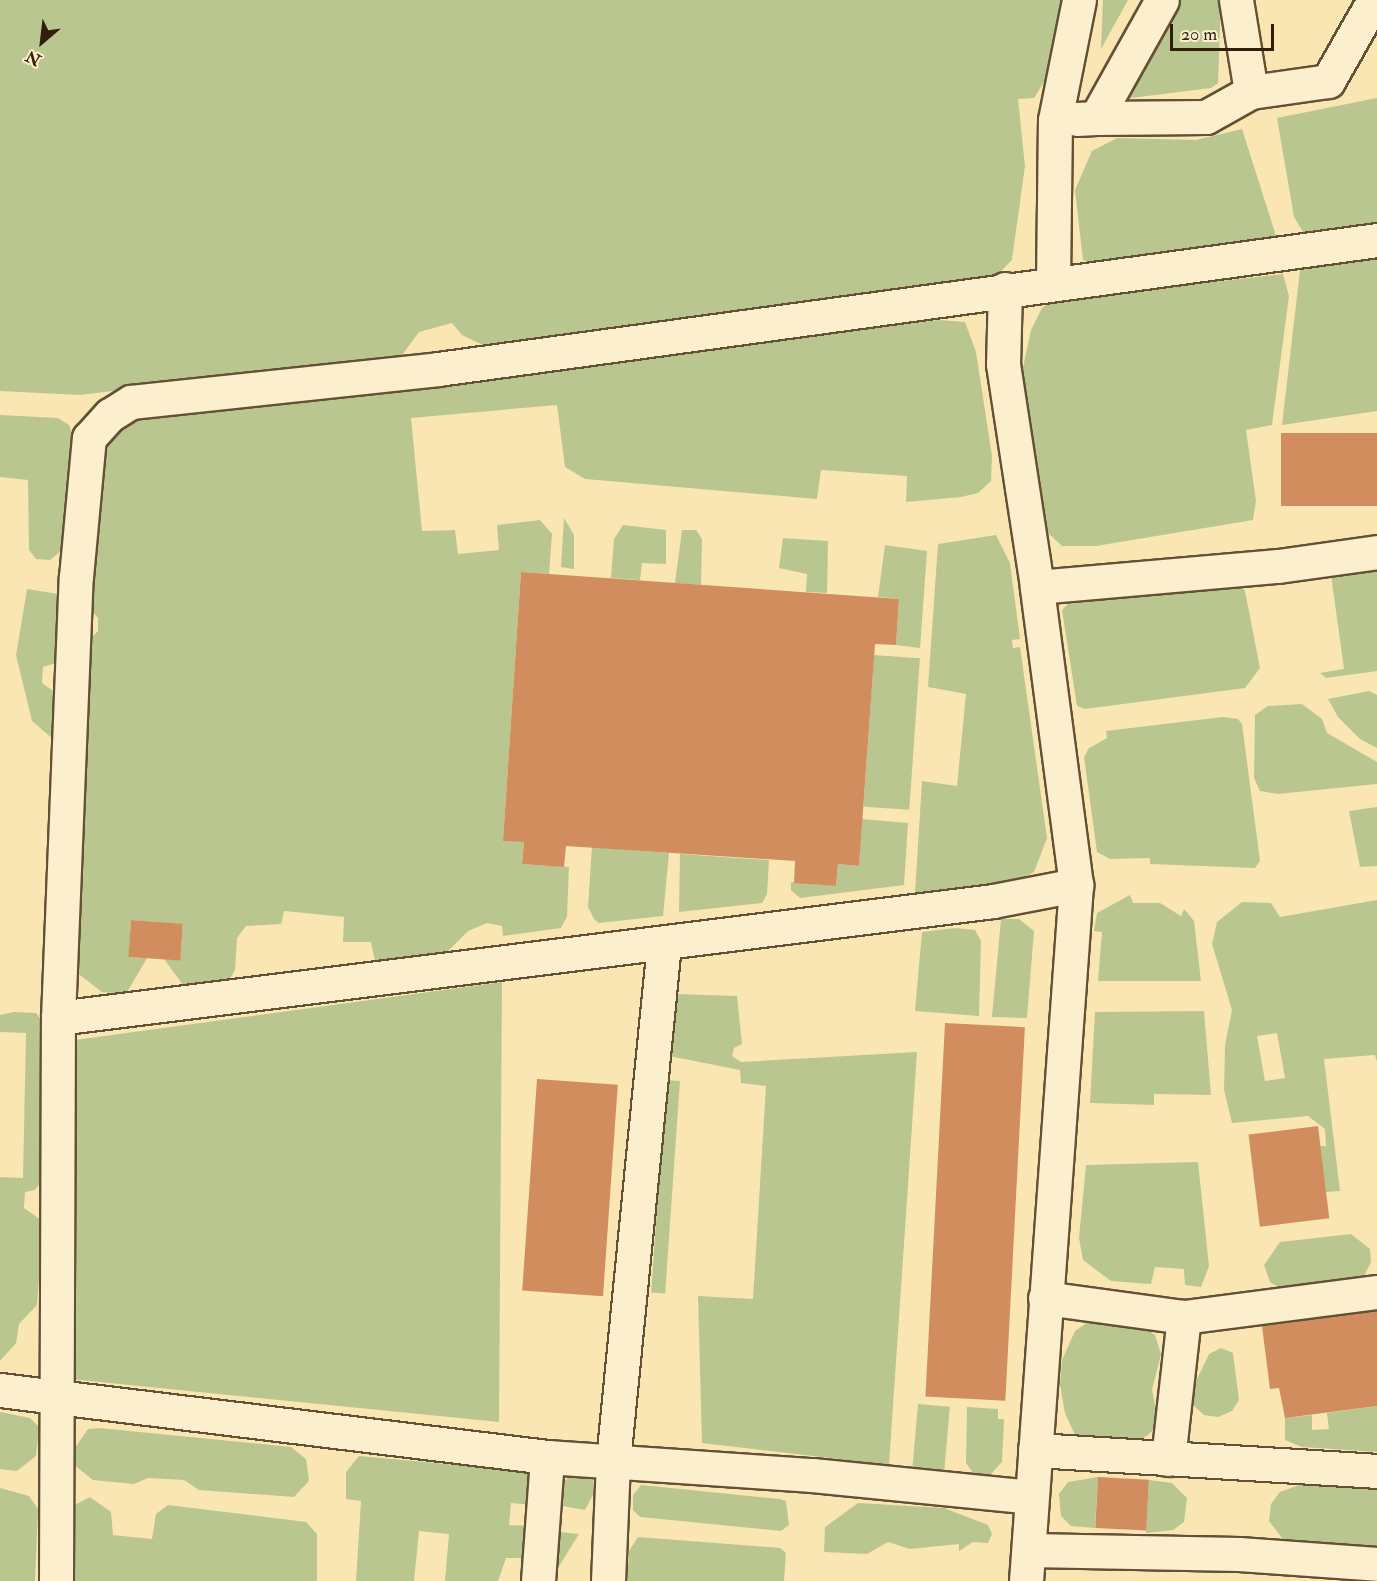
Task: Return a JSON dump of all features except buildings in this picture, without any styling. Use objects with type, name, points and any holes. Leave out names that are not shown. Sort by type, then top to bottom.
[{"type":"lane","points":[[1053,282],[1055,120],[1079,0]]},
{"type":"lane","points":[[1096,118],[1162,0]]},
{"type":"lane","points":[[1236,0],[1251,93]]},
{"type":"lane","points":[[1055,120],[1206,117],[1251,93],[1328,81],[1374,0]]},
{"type":"lane","points":[[56,1581],[58,1017],[76,577],[89,438],[110,415],[131,402],[438,369],[1053,282],[1377,240]]},
{"type":"lane","points":[[1005,289],[1003,364],[1037,587],[1076,885],[1027,1566],[1238,1567],[1377,1564]]},
{"type":"lane","points":[[1037,587],[1278,566],[1377,552]]},
{"type":"lane","points":[[58,1017],[993,902],[1076,885]]},
{"type":"lane","points":[[608,1581],[613,1461],[664,944]]},
{"type":"lane","points":[[1045,1298],[1184,1317],[1377,1292]]},
{"type":"lane","points":[[1168,1459],[1184,1317]]},
{"type":"lane","points":[[0,1390],[547,1457],[812,1474],[1031,1497]]},
{"type":"lane","points":[[1035,1450],[1377,1472]]},
{"type":"lane","points":[[538,1581],[547,1457]]},
{"type":"green space","points":[[0,0],[1065,0],[1047,77],[1034,98],[1018,99],[1025,166],[1012,260],[998,274],[485,346],[462,335],[452,323],[419,332],[402,355],[80,395],[0,391]]},
{"type":"green space","points":[[1103,0],[1128,0],[1101,49]]},
{"type":"green space","points":[[1175,0],[1221,0],[1218,83],[1211,88],[1123,99]]},
{"type":"green space","points":[[1377,98],[1377,226],[1303,232],[1294,217],[1277,118]]},
{"type":"green space","points":[[1242,129],[1278,242],[1097,265],[1083,260],[1075,190],[1092,151],[1117,138],[1196,140]]},
{"type":"green space","points":[[1377,257],[1377,411],[1282,425],[1300,270]]},
{"type":"green space","points":[[1283,274],[1289,296],[1272,425],[1246,430],[1256,501],[1253,520],[1096,546],[1062,546],[1047,532],[1043,518],[1022,372],[1031,330],[1042,308],[1054,300]]},
{"type":"green space","points":[[939,320],[965,322],[976,352],[992,456],[991,481],[978,493],[961,497],[906,502],[907,476],[821,470],[817,499],[585,479],[565,467],[557,405],[411,418],[422,531],[455,530],[458,554],[499,550],[497,525],[540,520],[552,534],[549,574],[521,572],[503,841],[524,842],[522,864],[569,867],[567,917],[561,928],[503,936],[502,926],[487,923],[468,931],[444,955],[375,961],[371,942],[343,942],[344,917],[284,911],[281,924],[246,926],[237,938],[235,970],[229,980],[220,986],[186,989],[164,959],[180,960],[183,924],[131,920],[129,957],[147,958],[126,994],[102,992],[76,972],[91,638],[98,631],[98,618],[92,611],[101,442],[120,419]]},
{"type":"green space","points":[[0,415],[58,418],[69,425],[76,446],[68,545],[50,560],[36,559],[29,550],[28,480],[0,477]]},
{"type":"green space","points":[[564,518],[574,535],[574,569],[561,567]]},
{"type":"green space","points":[[623,525],[666,530],[666,564],[642,563],[640,580],[611,578],[614,539]]},
{"type":"green space","points":[[682,530],[696,530],[702,539],[701,585],[675,583]]},
{"type":"green space","points":[[996,535],[1010,563],[1020,639],[1012,640],[1013,648],[1020,647],[1047,838],[1034,872],[1017,881],[915,893],[922,781],[957,786],[966,694],[928,687],[938,544]]},
{"type":"green space","points":[[783,538],[828,541],[827,593],[806,592],[807,574],[779,568]]},
{"type":"green space","points":[[885,545],[927,551],[920,648],[896,645],[899,599],[878,597]]},
{"type":"green space","points":[[1377,569],[1377,671],[1326,678],[1320,673],[1344,669],[1331,575]]},
{"type":"green space","points":[[1240,585],[1245,591],[1260,668],[1245,688],[1085,709],[1077,706],[1062,610],[1068,604]]},
{"type":"green space","points":[[27,589],[65,595],[59,662],[43,667],[42,683],[59,695],[53,739],[32,721],[16,655]]},
{"type":"green space","points":[[874,655],[920,658],[909,810],[863,807]]},
{"type":"green space","points":[[1369,691],[1377,695],[1377,748],[1360,739],[1338,717],[1328,699]]},
{"type":"green space","points":[[1302,704],[1322,719],[1327,733],[1377,762],[1377,784],[1278,794],[1260,791],[1254,778],[1255,715],[1268,706]]},
{"type":"green space","points":[[1223,717],[1238,719],[1242,724],[1260,861],[1255,868],[1150,864],[1150,858],[1110,859],[1097,852],[1084,757],[1089,748],[1107,738],[1106,731]]},
{"type":"green space","points":[[1377,807],[1377,866],[1360,867],[1349,811]]},
{"type":"green space","points":[[862,819],[908,823],[904,885],[800,898],[791,890],[791,882],[836,886],[838,864],[859,866]]},
{"type":"green space","points":[[592,847],[669,853],[663,916],[599,923],[594,919],[588,907]]},
{"type":"green space","points":[[680,854],[769,860],[767,894],[762,903],[679,912]]},
{"type":"green space","points":[[1130,895],[1133,903],[1160,903],[1181,916],[1184,909],[1194,921],[1201,981],[1098,981],[1102,932],[1094,931],[1097,913]]},
{"type":"green space","points":[[1377,900],[1377,1062],[1375,1055],[1324,1059],[1340,1191],[1326,1192],[1320,1146],[1326,1146],[1325,1129],[1308,1116],[1232,1123],[1224,1090],[1225,1045],[1232,1010],[1212,944],[1217,922],[1242,902],[1271,903],[1280,917]],"holes":[[[1277,1033],[1285,1078],[1265,1081],[1257,1036]]]},
{"type":"green space","points":[[1001,919],[1019,919],[1034,931],[1027,1018],[992,1017]]},
{"type":"green space","points":[[955,928],[975,930],[981,941],[979,1016],[915,1011],[922,932]]},
{"type":"green space","points":[[502,982],[499,1422],[70,1379],[75,1040]]},
{"type":"green space","points":[[675,994],[737,996],[742,1044],[734,1048],[732,1056],[741,1062],[917,1052],[889,1465],[702,1443],[698,1296],[753,1299],[766,1086],[741,1083],[740,1070],[669,1056]]},
{"type":"green space","points":[[1204,1011],[1211,1095],[1154,1094],[1154,1105],[1090,1103],[1095,1012]]},
{"type":"green space","points":[[14,1012],[36,1013],[43,1022],[43,1179],[35,1190],[25,1192],[24,1208],[41,1220],[43,1229],[37,1305],[19,1324],[16,1343],[0,1361],[0,1177],[23,1178],[26,1033],[0,1032],[0,1015]]},
{"type":"green space","points":[[666,1080],[680,1081],[665,1293],[651,1292]]},
{"type":"green space","points":[[1198,1162],[1209,1266],[1201,1287],[1185,1285],[1184,1269],[1155,1267],[1151,1284],[1111,1281],[1083,1260],[1079,1238],[1086,1165]]},
{"type":"green space","points":[[1351,1234],[1370,1249],[1371,1262],[1363,1278],[1280,1288],[1270,1282],[1264,1265],[1280,1242]]},
{"type":"green space","points":[[1091,1320],[1144,1327],[1155,1335],[1161,1354],[1152,1390],[1159,1424],[1147,1436],[1124,1447],[1100,1447],[1074,1433],[1065,1413],[1060,1385],[1062,1360],[1075,1331]]},
{"type":"green space","points":[[1221,1348],[1233,1353],[1239,1400],[1232,1411],[1218,1417],[1204,1415],[1190,1402],[1191,1392],[1209,1354]]},
{"type":"green space","points":[[918,1404],[950,1407],[944,1470],[913,1467]]},
{"type":"green space","points":[[1377,1406],[1377,1452],[1302,1447],[1285,1440],[1285,1418],[1312,1415],[1312,1430],[1329,1429],[1327,1413]]},
{"type":"green space","points":[[967,1407],[998,1409],[998,1419],[1004,1419],[1002,1462],[989,1476],[973,1473],[966,1463]]},
{"type":"green space","points":[[0,1412],[30,1418],[39,1427],[36,1456],[17,1471],[0,1469]]},
{"type":"green space","points":[[99,1428],[291,1447],[306,1459],[309,1481],[294,1497],[199,1490],[184,1480],[148,1478],[134,1484],[93,1480],[74,1465],[72,1452],[88,1429]]},
{"type":"green space","points":[[359,1456],[534,1472],[535,1505],[511,1503],[509,1525],[533,1526],[524,1558],[506,1558],[498,1581],[445,1581],[449,1534],[419,1531],[414,1581],[356,1581],[361,1501],[346,1499],[346,1472]]},
{"type":"green space","points":[[574,1474],[593,1480],[595,1491],[585,1510],[557,1505],[558,1485]]},
{"type":"green space","points":[[1098,1477],[1095,1528],[1071,1526],[1061,1516],[1059,1494],[1068,1482]]},
{"type":"green space","points":[[1149,1480],[1172,1483],[1187,1498],[1184,1522],[1173,1530],[1146,1533]]},
{"type":"green space","points":[[1302,1484],[1377,1488],[1377,1549],[1285,1542],[1269,1521],[1271,1504],[1280,1492]]},
{"type":"green space","points":[[641,1485],[780,1499],[786,1501],[789,1525],[781,1531],[640,1517],[633,1510],[633,1495]]},
{"type":"green space","points":[[0,1488],[29,1496],[38,1509],[35,1581],[0,1581]]},
{"type":"green space","points":[[90,1497],[111,1512],[113,1535],[152,1539],[156,1514],[168,1505],[306,1522],[317,1534],[317,1581],[64,1581],[69,1508]]},
{"type":"green space","points":[[858,1503],[944,1508],[988,1525],[992,1534],[988,1543],[973,1542],[959,1551],[959,1544],[910,1549],[888,1542],[867,1554],[824,1552],[825,1527]]},
{"type":"green space","points":[[550,1531],[579,1534],[550,1581]]},
{"type":"green space","points":[[638,1537],[780,1548],[786,1553],[784,1581],[627,1581],[629,1551]]}]
